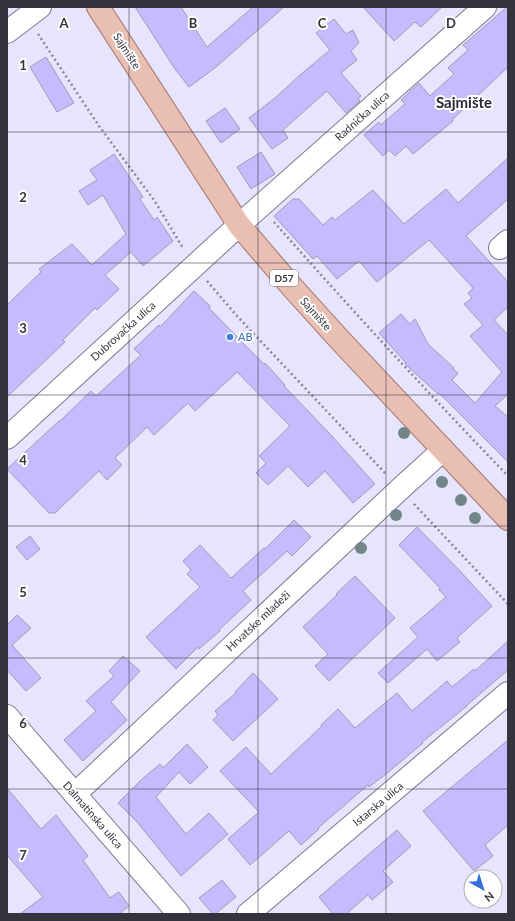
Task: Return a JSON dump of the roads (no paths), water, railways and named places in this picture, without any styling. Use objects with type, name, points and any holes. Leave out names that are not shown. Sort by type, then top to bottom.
[{"type":"main road","name":"Sajmište","points":[[98,7],[239,225],[292,287],[508,519]]},
{"type":"street","name":"Radnička ulica","points":[[239,225],[485,7]]},
{"type":"street","points":[[7,32],[33,12]]},
{"type":"street","name":"Dubrovačka ulica","points":[[7,438],[239,225]]},
{"type":"street","name":"Hrvatske mladeži","points":[[75,794],[443,450]]},
{"type":"street","name":"Istarska ulica","points":[[248,914],[508,693]]},
{"type":"street","name":"Dalmatinska ulica","points":[[7,716],[179,914]]},
{"type":"place","name":"AB","points":[[230,337]]},
{"type":"district","name":"Sajmište","points":[[464,103]]}]
